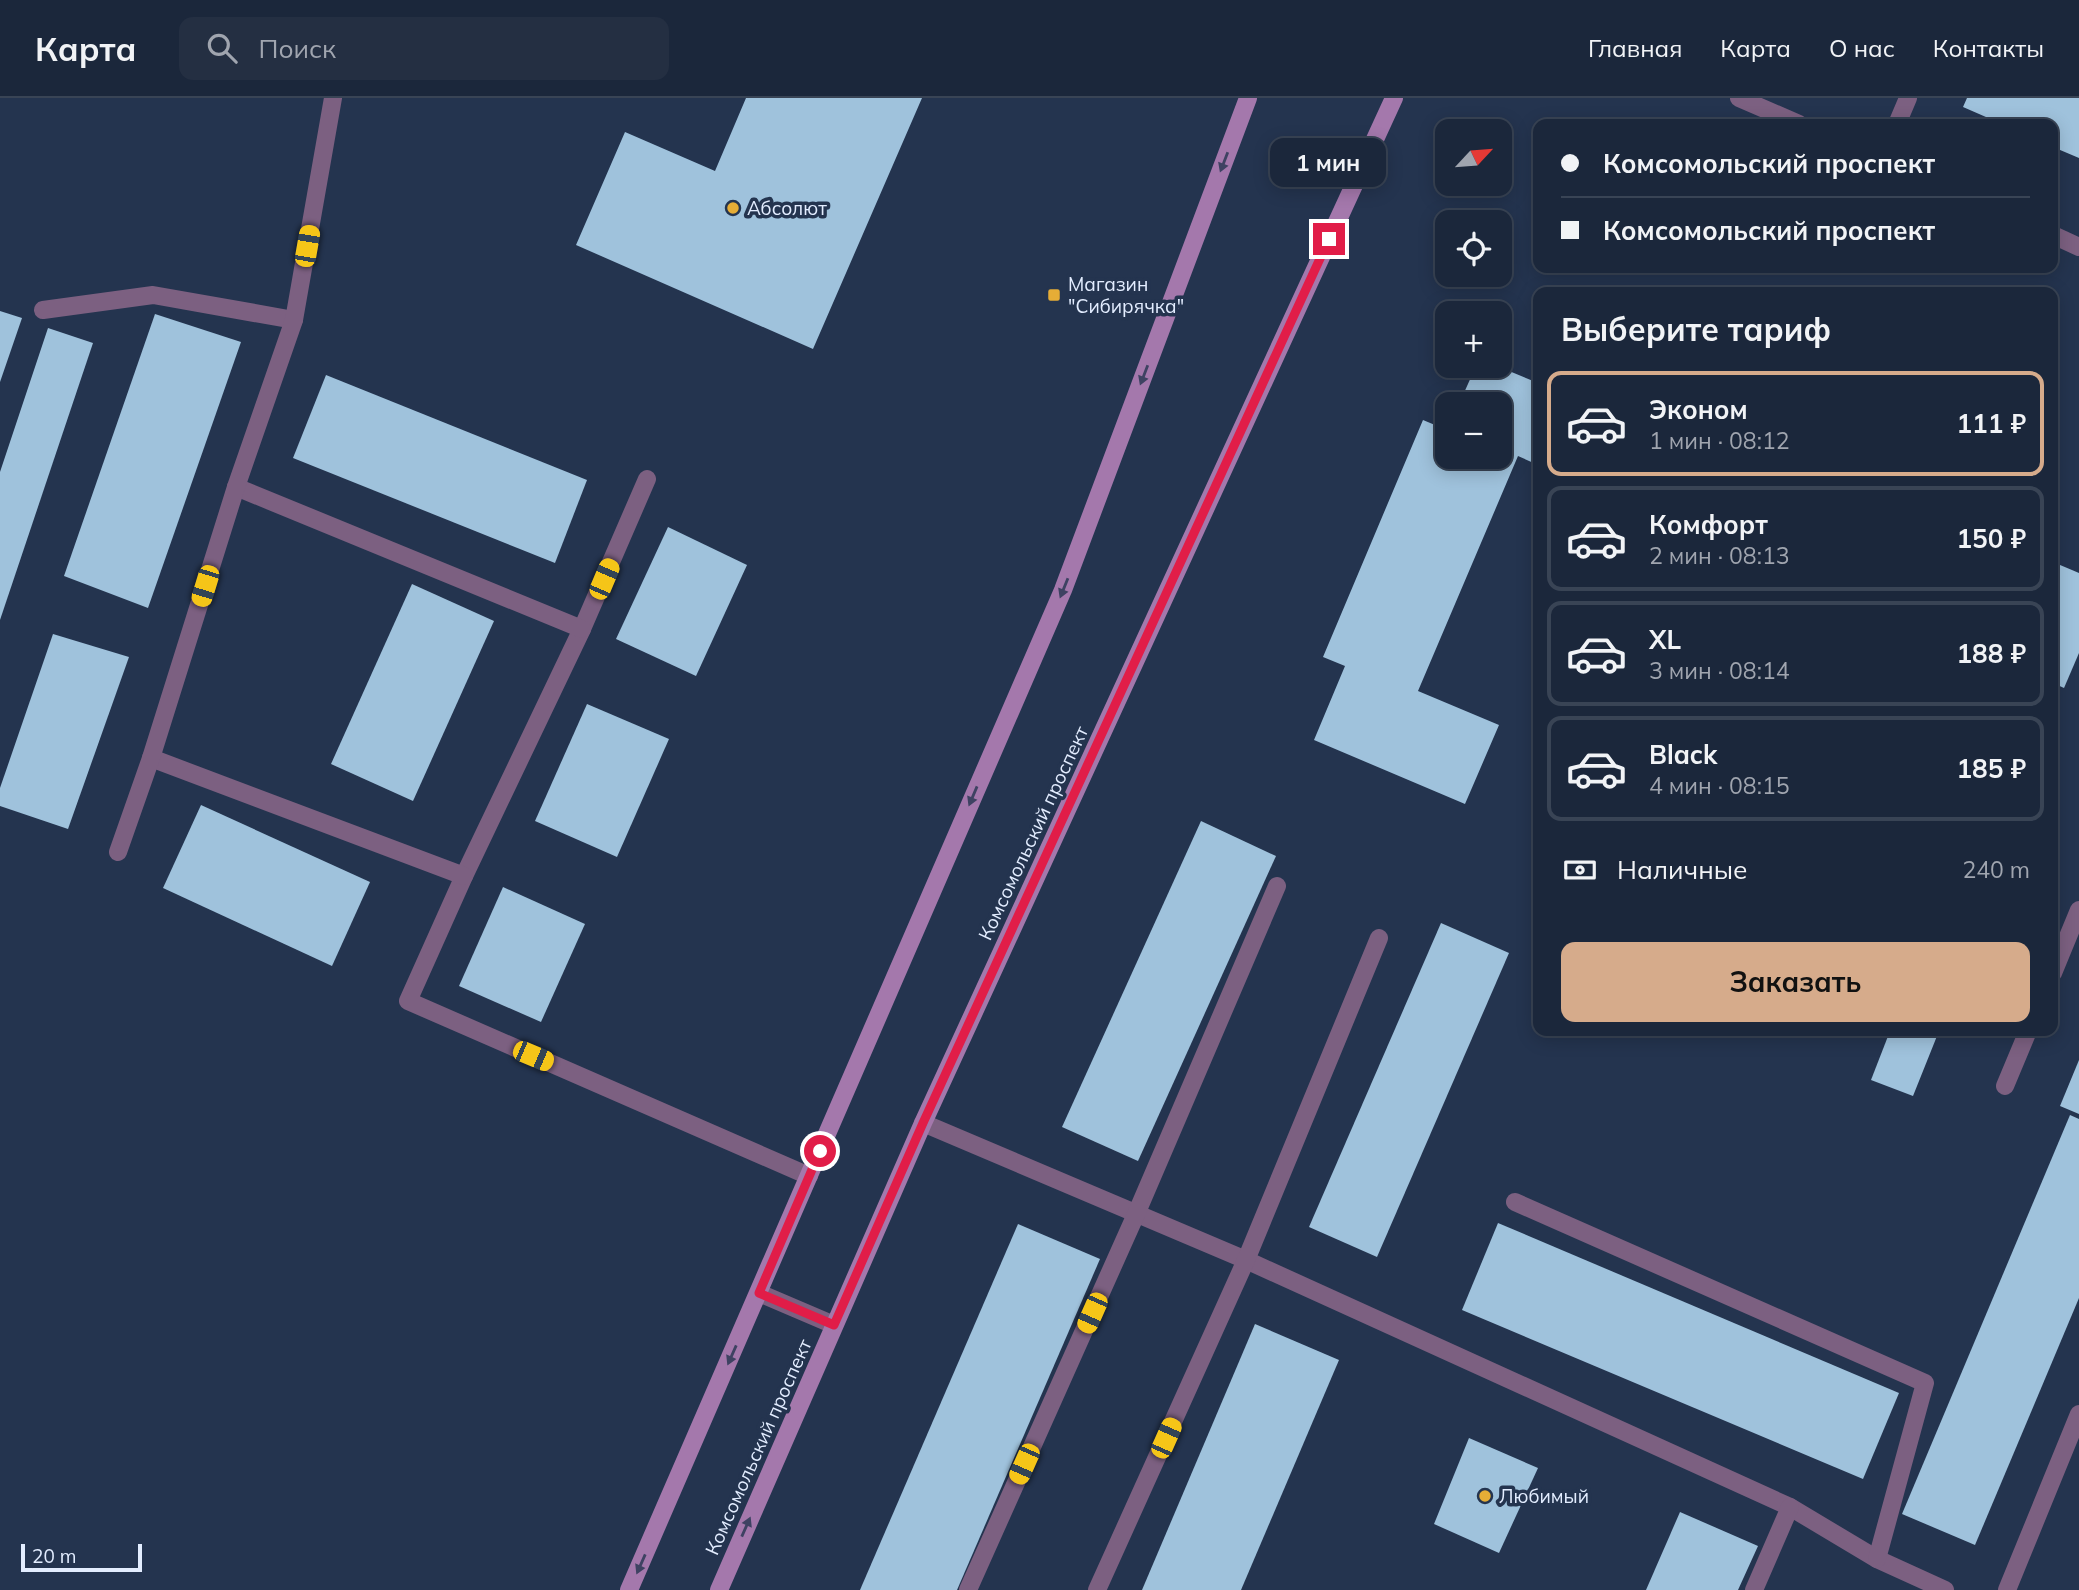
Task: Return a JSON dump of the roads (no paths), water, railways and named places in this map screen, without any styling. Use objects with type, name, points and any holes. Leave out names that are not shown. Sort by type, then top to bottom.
[{"type":"main road","points":[[629,1590],[1063,590],[1248,98]]},
{"type":"main road","name":"Комсомольский проспект","points":[[719,1590],[923,1123],[1394,98]]},
{"type":"street","points":[[118,852],[151,758],[236,487],[294,320],[333,98]]},
{"type":"street","points":[[1739,98],[1787,119]]},
{"type":"street","points":[[1899,119],[1908,98]]},
{"type":"street","points":[[2058,237],[2079,247]]},
{"type":"street","points":[[43,310],[153,295],[294,320]]},
{"type":"street","points":[[647,478],[582,629],[464,876],[408,1001],[809,1176]]},
{"type":"street","points":[[236,487],[582,629]]},
{"type":"street","points":[[151,758],[464,876]]},
{"type":"street","points":[[968,1590],[1137,1212],[1277,886]]},
{"type":"street","points":[[2058,961],[2079,910]]},
{"type":"street","points":[[1097,1590],[1246,1260],[1379,938]]},
{"type":"street","points":[[2005,1086],[2026,1036]]},
{"type":"street","points":[[923,1123],[1246,1260],[1790,1507],[1923,1586],[1945,1590]]},
{"type":"street","points":[[1515,1202],[1925,1383],[1877,1559]]},
{"type":"street","points":[[759,1293],[834,1325]]},
{"type":"street","points":[[2007,1590],[2079,1414]]},
{"type":"street","points":[[1754,1590],[1790,1507]]},
{"type":"place","name":"Абсолют","points":[[733,208]]},
{"type":"place","name":"Магазин \"Сибирячка\"","points":[[1054,295]]},
{"type":"place","name":"Любимый","points":[[1485,1496]]}]
